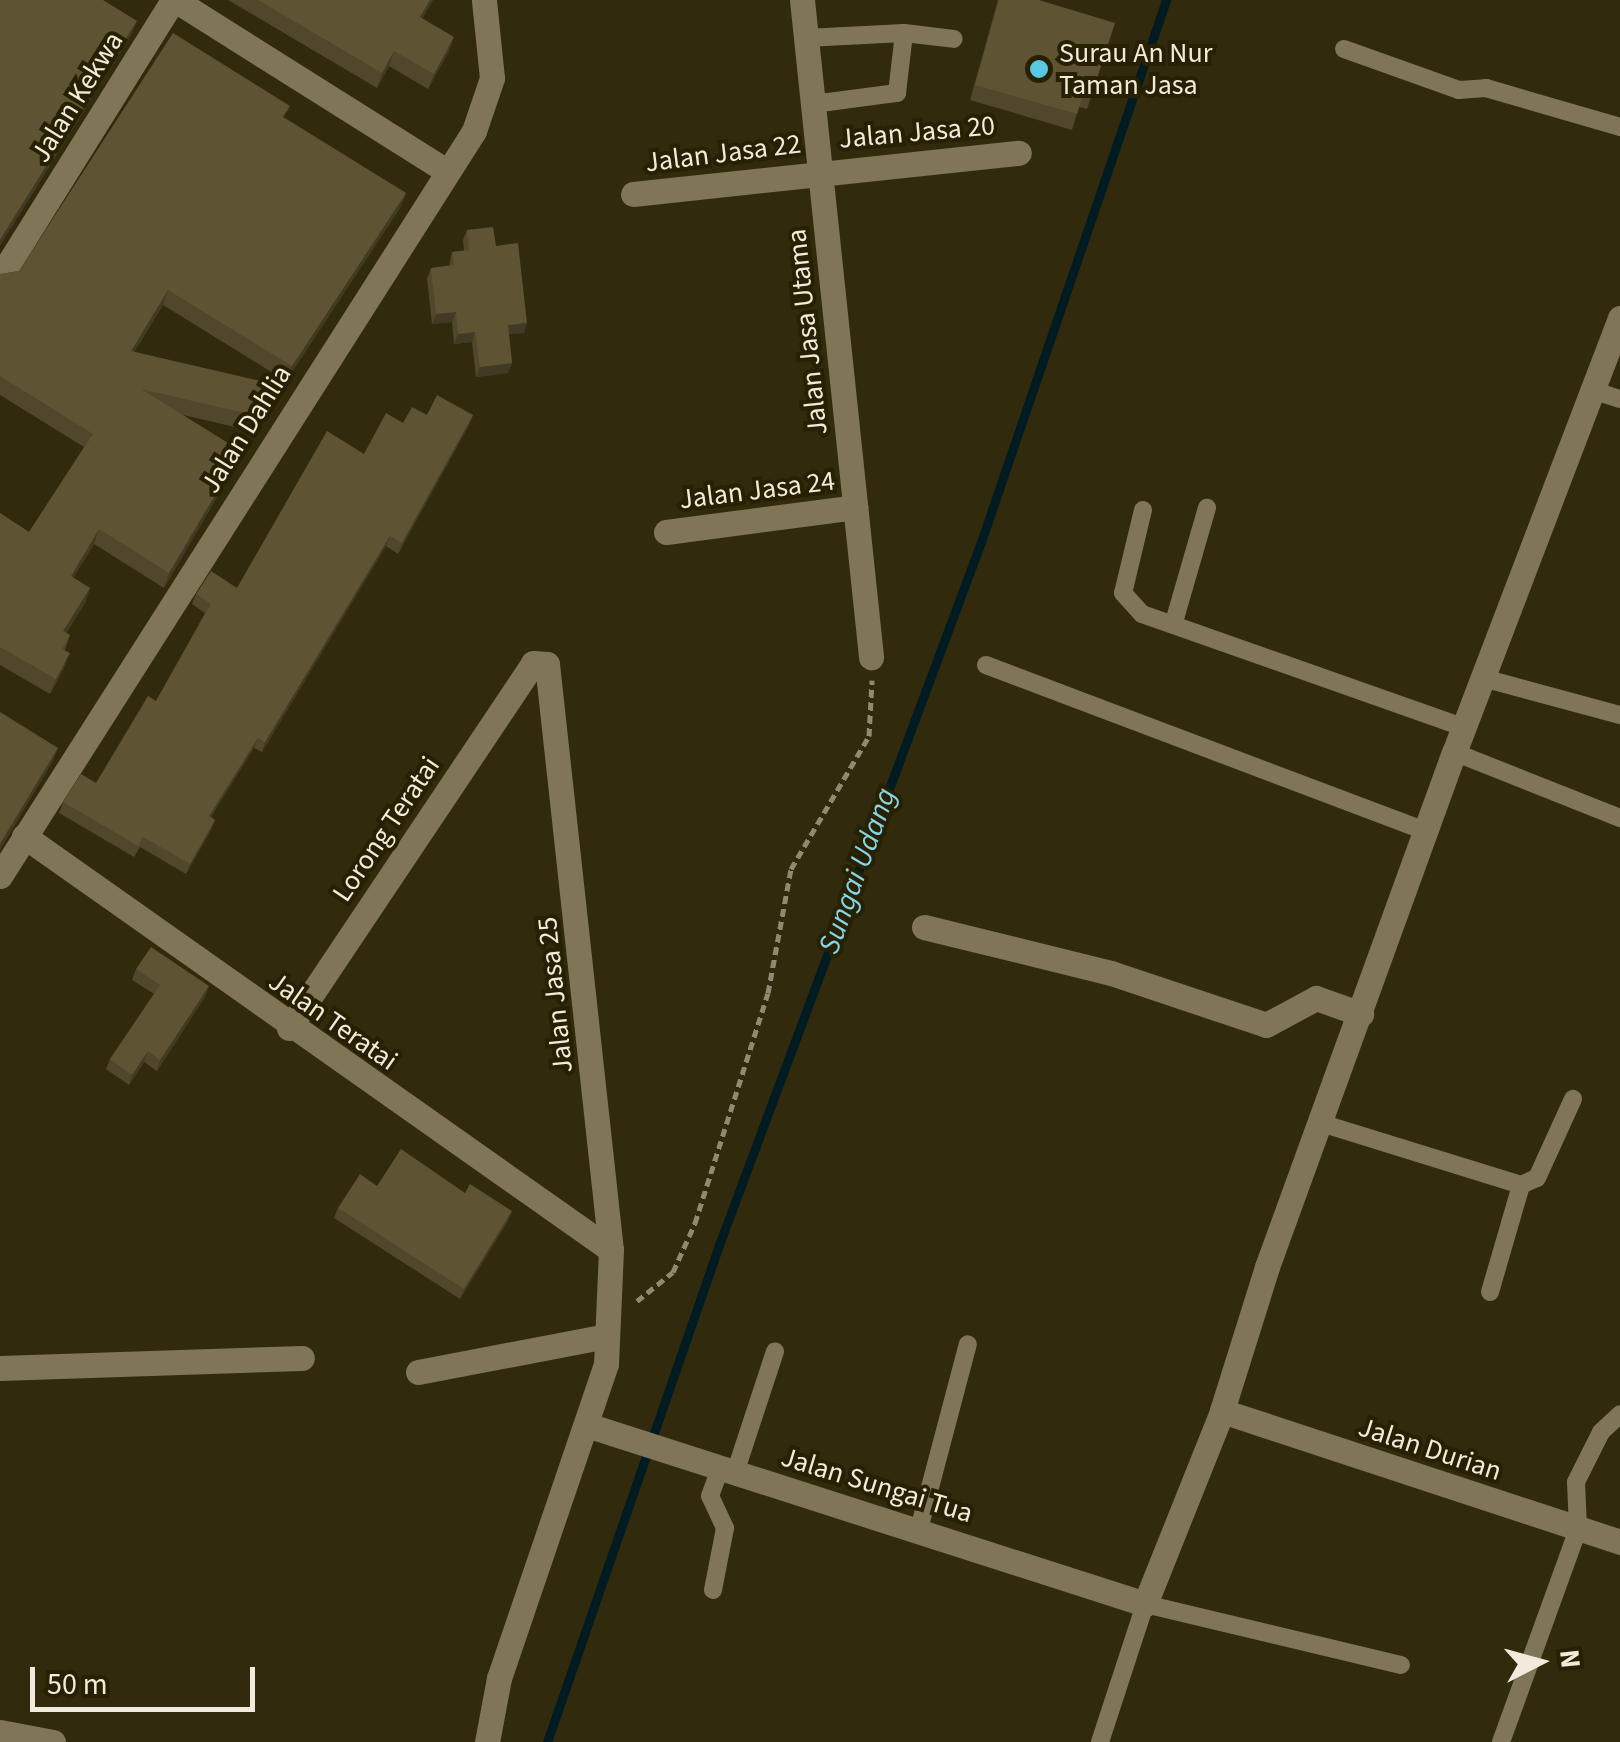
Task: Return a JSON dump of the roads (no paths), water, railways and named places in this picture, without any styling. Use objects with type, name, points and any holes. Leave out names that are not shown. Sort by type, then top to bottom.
[{"type":"street","points":[[174,0],[446,170]]},
{"type":"street","name":"Jalan Kekwa","points":[[0,277],[174,0]]},
{"type":"street","name":"Jalan Dahlia","points":[[0,876],[486,107],[492,78],[484,0]]},
{"type":"street","name":"Jalan Jasa Utama","points":[[802,0],[871,657]]},
{"type":"street","name":"Jalan Jasa 20","points":[[820,171],[1019,153]]},
{"type":"street","name":"Jalan Jasa 22","points":[[633,194],[820,171]]},
{"type":"street","points":[[1145,1604],[1222,1411],[1267,1267],[1324,1124],[1463,727],[1620,318]]},
{"type":"street","name":"Jalan Jasa 24","points":[[666,532],[856,507]]},
{"type":"street","name":"Lorong Teratai","points":[[289,1028],[533,662]]},
{"type":"street","name":"Jalan Jasa 25","points":[[486,1742],[499,1678],[590,1426],[607,1336],[611,1250],[552,676],[547,664],[533,662]]},
{"type":"street","name":"Jalan Teratai","points":[[24,836],[289,1028],[611,1250]]},
{"type":"street","points":[[924,927],[1111,973],[1266,1025],[1316,998],[1361,1014]]},
{"type":"street","points":[[418,1372],[607,1336]]},
{"type":"street","points":[[0,1368],[302,1358]]},
{"type":"street","name":"Jalan Durian","points":[[1222,1411],[1620,1542]]},
{"type":"street","name":"Jalan Sungai Tua","points":[[590,1426],[919,1528],[1145,1604]]},
{"type":"street","points":[[0,1732],[52,1742]]},
{"type":"lane","points":[[813,104],[897,93],[904,33]]},
{"type":"lane","points":[[806,38],[904,33],[954,40]]},
{"type":"lane","points":[[1344,49],[1459,90],[1486,88],[1620,127]]},
{"type":"lane","points":[[1595,391],[1620,400]]},
{"type":"lane","points":[[1174,622],[1206,508]]},
{"type":"lane","points":[[1143,510],[1123,592],[1142,614],[1174,622],[1463,727]]},
{"type":"lane","points":[[986,665],[1426,831]]},
{"type":"lane","points":[[1483,678],[1620,716]]},
{"type":"lane","points":[[1454,752],[1620,818]]},
{"type":"lane","points":[[1324,1124],[1521,1186],[1537,1178],[1572,1099]]},
{"type":"lane","points":[[1490,1292],[1521,1186]]},
{"type":"lane","points":[[919,1528],[968,1344]]},
{"type":"lane","points":[[713,1590],[725,1528],[710,1496],[717,1467],[775,1351]]},
{"type":"lane","points":[[1501,1742],[1578,1529],[1576,1482],[1600,1432],[1620,1414]]},
{"type":"lane","points":[[1100,1742],[1145,1604],[1401,1665]]},
{"type":"waterway","name":"Sungai Udang","points":[[547,1742],[719,1245],[981,542],[1166,0]]},
{"type":"place","name":"Surau An Nur Taman Jasa","points":[[1039,69]]}]
